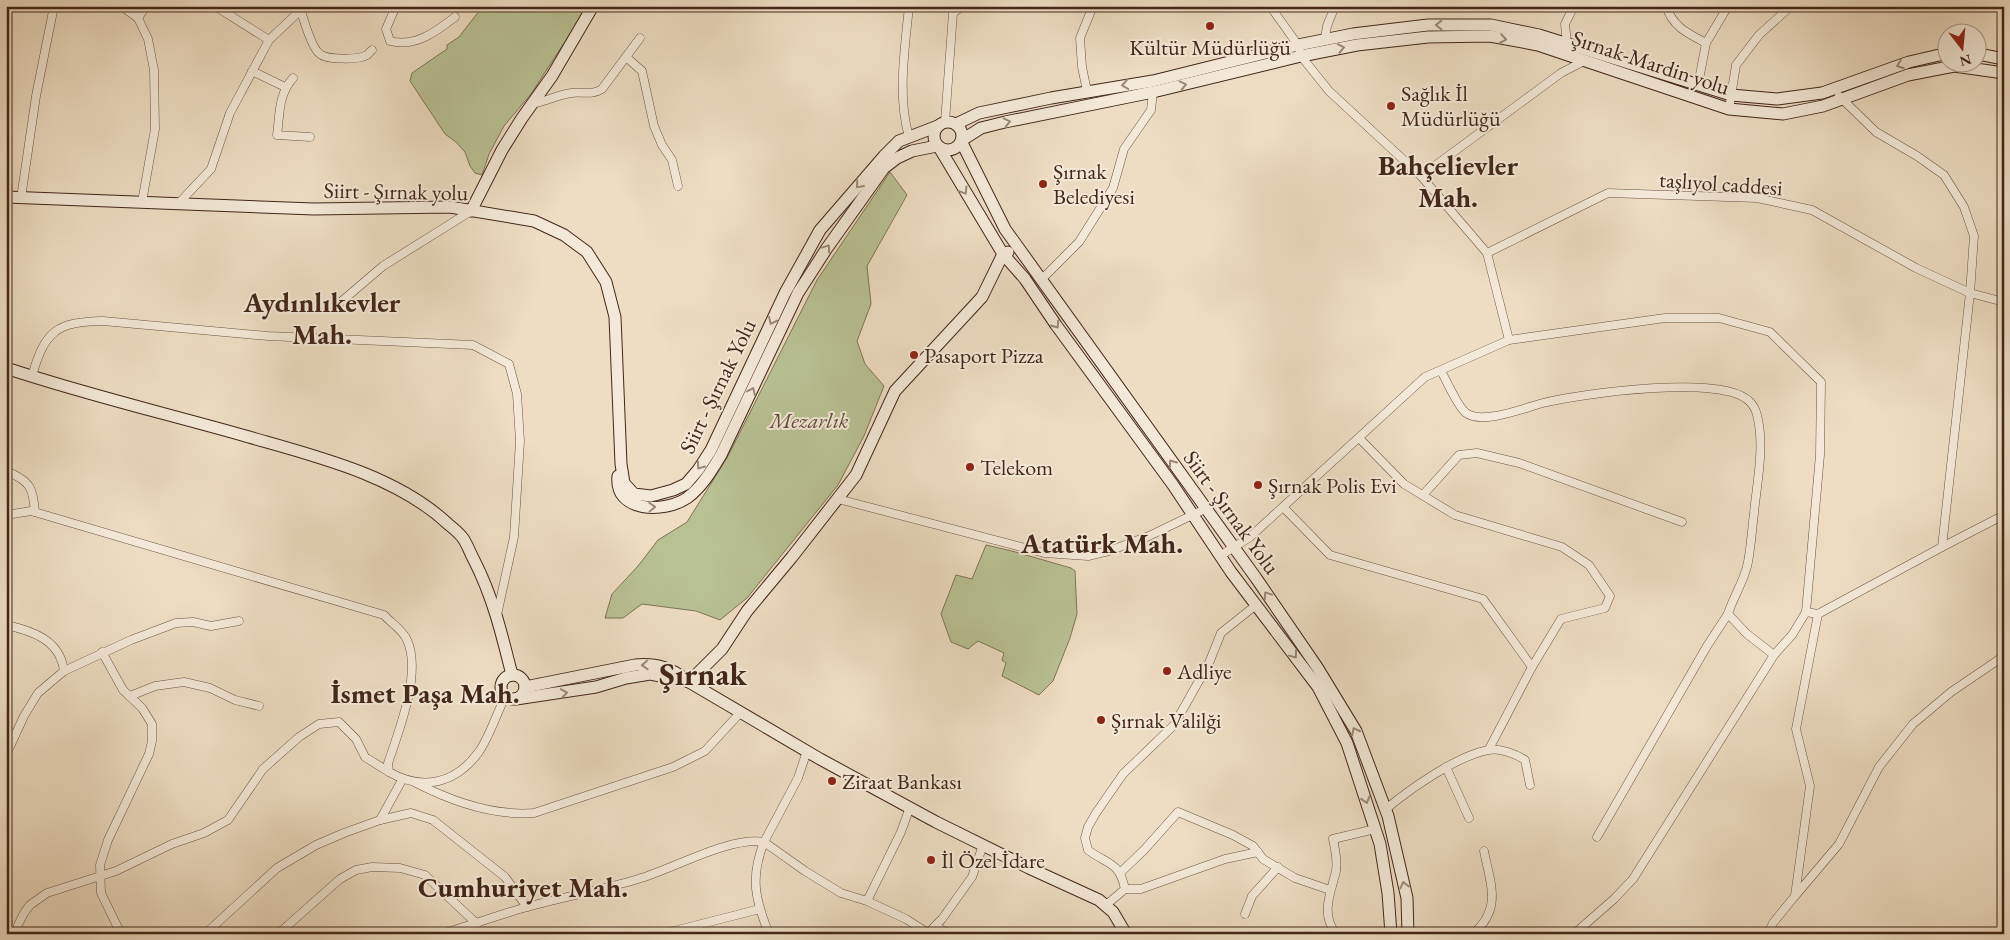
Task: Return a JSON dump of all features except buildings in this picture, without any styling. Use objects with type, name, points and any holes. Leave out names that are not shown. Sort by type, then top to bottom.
[{"type":"street","points":[[21,198],[36,96],[54,6]]},
{"type":"street","points":[[121,6],[138,18],[148,39],[154,70],[156,129],[142,202]]},
{"type":"street","points":[[138,18],[146,6]]},
{"type":"street","points":[[215,6],[269,40]]},
{"type":"street","points":[[396,6],[386,29],[390,40],[397,42],[414,41],[424,38],[455,17]]},
{"type":"street","points":[[342,300],[383,266],[471,211],[502,150],[552,76],[594,6]]},
{"type":"street","points":[[908,137],[904,120],[902,90],[909,6]]},
{"type":"street","points":[[946,124],[961,131],[962,141],[954,150],[949,151],[939,148],[934,138],[946,124],[954,10],[963,6]]},
{"type":"street","points":[[1087,91],[1082,67],[1080,38],[1093,6]]},
{"type":"street","points":[[1270,6],[1298,45],[1301,56],[1329,90],[1422,176],[1487,253],[1509,340]]},
{"type":"street","points":[[1325,40],[1327,26],[1335,6]]},
{"type":"street","points":[[1567,43],[1565,24],[1574,6]]},
{"type":"street","points":[[1666,6],[1670,19],[1685,32],[1706,43]]},
{"type":"street","points":[[1698,85],[1706,43],[1728,6]]},
{"type":"street","points":[[1729,109],[1736,65],[1744,52],[1759,35],[1791,6]]},
{"type":"street","points":[[178,204],[211,169],[230,113],[269,40],[303,9],[315,48],[320,54],[326,57],[346,58],[366,55],[372,50]]},
{"type":"street","name":"Şırnak-Mardin yolu","points":[[946,124],[979,113],[1087,91],[1153,81],[1298,45],[1353,34],[1428,25],[1491,25],[1567,43],[1731,95],[1777,99],[1822,93],[1909,62],[1938,55]]},
{"type":"street","name":"Şırnak-Mardin yolu","points":[[962,141],[981,128],[1004,122],[1153,92],[1301,56],[1358,45],[1419,38],[1490,36],[1538,45],[1729,109],[1783,114],[1823,106],[1908,75],[1954,66],[2004,73]]},
{"type":"street","points":[[532,104],[573,92],[590,94],[602,89],[640,38]]},
{"type":"street","points":[[1988,56],[2004,59]]},
{"type":"street","points":[[626,57],[638,66],[645,78],[654,126],[662,145],[672,160],[678,186]]},
{"type":"street","points":[[1422,176],[1560,73],[1584,61]]},
{"type":"street","points":[[252,71],[285,87]]},
{"type":"street","points":[[293,78],[285,87],[279,113],[278,135],[310,138]]},
{"type":"street","points":[[1833,89],[1876,132],[1917,156],[1944,175],[1964,207],[1974,236],[1970,293],[1942,547]]},
{"type":"street","points":[[1042,279],[1079,242],[1112,188],[1124,149],[1151,110],[1153,92]]},
{"type":"street","name":"Siirt - Şırnak Yolu","points":[[621,464],[624,483],[634,494],[651,496],[686,484],[711,450],[785,292],[820,230],[899,141],[946,124]]},
{"type":"street","name":"Siirt - Şırnak Yolu","points":[[962,141],[1005,229],[1234,549],[1316,667],[1356,731],[1386,808],[1407,898],[1408,934]]},
{"type":"street","name":"Siirt - Şırnak Yolu","points":[[621,464],[618,478],[619,489],[622,496],[639,507],[656,507],[676,503],[686,499],[694,492],[707,477],[721,455],[798,293],[827,248],[884,168],[897,158],[912,151],[939,148],[1003,254],[1025,279],[1193,515],[1220,556],[1318,688],[1347,743],[1380,844],[1388,893],[1391,934]]},
{"type":"street","name":"taşlıyol caddesi","points":[[1487,253],[1608,194],[1757,198],[1812,210],[1916,268],[1970,293],[2004,302]]},
{"type":"street","name":"Siirt - Şırnak yolu","points":[[6,198],[314,209],[450,207],[534,221],[564,235],[587,252],[606,282],[615,317],[621,464]]},
{"type":"street","points":[[689,682],[722,649],[747,611],[856,475],[894,391],[982,297],[1003,254],[1018,246]]},
{"type":"street","points":[[1220,556],[1234,549],[1250,537],[1426,378],[1509,340],[1665,318],[1719,318],[1770,332],[1821,382],[1820,455],[1806,612],[1792,635],[1774,655],[1633,879],[1614,899],[1574,934]]},
{"type":"street","points":[[32,376],[38,354],[47,341],[59,327],[79,321],[103,321],[268,336],[473,345],[509,364],[517,394],[520,440],[514,536],[497,615]]},
{"type":"street","points":[[6,368],[60,386],[279,446],[362,473],[406,492],[431,508],[462,537],[484,581],[497,615],[512,675]]},
{"type":"street","points":[[1441,371],[1466,412],[1476,416],[1488,417],[1550,402],[1618,391],[1688,387],[1722,389],[1738,393],[1749,401],[1757,413],[1758,474],[1748,563],[1728,614],[1707,646],[1596,837]]},
{"type":"street","points":[[1359,438],[1404,484],[1456,515],[1562,547],[1589,565],[1610,596],[1605,608],[1561,619],[1532,667],[1489,749]]},
{"type":"street","points":[[1423,495],[1459,455],[1477,453],[1519,463],[1682,522]]},
{"type":"street","points":[[6,471],[27,481],[33,492],[35,512]]},
{"type":"street","points":[[838,499],[1044,554],[1088,556],[1109,551],[1149,536],[1205,509]]},
{"type":"street","points":[[1283,507],[1330,555],[1483,598],[1532,667]]},
{"type":"street","points":[[6,515],[31,510],[384,615],[407,639],[413,666],[410,686],[388,763],[389,772]]},
{"type":"street","points":[[1806,612],[1818,614],[2004,515]]},
{"type":"street","points":[[1125,889],[1116,866],[1100,859],[1088,850],[1086,838],[1088,827],[1123,774],[1174,725],[1209,663],[1221,634],[1256,605]]},
{"type":"street","points":[[1728,614],[1747,634],[1774,655]]},
{"type":"street","points":[[1795,896],[1810,786],[1796,729],[1818,614]]},
{"type":"street","points":[[6,755],[24,716],[38,693],[64,671],[102,652],[176,623],[184,621],[211,626],[239,621]]},
{"type":"street","points":[[6,625],[32,631],[51,644],[63,662],[64,671]]},
{"type":"street","points":[[102,652],[123,690],[142,708],[152,724],[152,741],[149,754],[108,840],[100,865],[101,893],[121,934]]},
{"type":"street","points":[[1768,934],[1773,923],[1839,844],[1879,767],[1913,724],[1951,692],[2004,656]]},
{"type":"street","points":[[525,687],[650,664],[665,667],[677,672],[689,682],[740,713],[910,807],[983,845],[1100,900],[1113,912],[1126,934]]},
{"type":"street","points":[[17,934],[18,925],[24,913],[47,893],[116,871],[172,844],[204,833],[228,820],[262,768],[299,737],[318,724],[340,722],[356,739],[365,757],[402,780],[416,783],[436,782],[453,777],[464,768],[479,752],[510,698],[522,694],[525,687],[520,677],[512,675],[505,677],[501,683],[501,691],[510,698],[590,688],[626,678],[650,674],[689,682]]},
{"type":"street","points":[[130,696],[155,686],[184,682],[210,688],[235,700],[259,706]]},
{"type":"street","points":[[416,783],[436,794],[481,809],[513,815],[534,813],[673,766],[705,751],[740,713]]},
{"type":"street","points":[[1386,808],[1446,767],[1489,749],[1517,754],[1525,760],[1530,785]]},
{"type":"street","points":[[769,934],[760,909],[756,886],[756,868],[764,842],[798,778],[807,751]]},
{"type":"street","points":[[1446,767],[1468,818]]},
{"type":"street","points":[[380,820],[402,780]]},
{"type":"street","points":[[867,901],[901,832],[910,807]]},
{"type":"street","points":[[1120,873],[1144,850],[1178,812],[1233,835],[1252,846],[1263,859],[1295,878],[1330,890]]},
{"type":"street","points":[[205,934],[277,868],[290,859],[330,839],[380,820],[411,813],[433,820],[505,877],[527,907]]},
{"type":"street","points":[[1336,934],[1330,926],[1326,914],[1330,890],[1337,869],[1333,839],[1375,829]]},
{"type":"street","points":[[440,934],[527,907],[639,879],[719,848],[752,840],[764,842],[805,871],[841,893],[867,901],[906,919],[928,934],[972,877],[983,845]]},
{"type":"street","points":[[1473,934],[1482,927],[1485,921],[1493,889],[1484,851]]},
{"type":"street","points":[[1106,906],[1125,889],[1141,889],[1225,859],[1258,852]]},
{"type":"street","points":[[278,934],[340,879],[356,870],[372,867],[400,868],[425,875],[476,924]]},
{"type":"street","points":[[1245,914],[1252,896],[1278,867]]},
{"type":"street","points":[[662,934],[760,909]]},
{"type":"street","points":[[935,926],[949,934]]},
{"type":"green space","points":[[483,6],[588,6],[531,94],[504,126],[489,154],[482,175],[475,173],[470,166],[465,152],[445,134],[410,81],[412,73],[447,49],[447,45],[459,37]]},
{"type":"green space","name":"Mezarlık","points":[[890,172],[907,195],[867,266],[871,304],[857,341],[865,364],[884,386],[864,436],[838,485],[747,598],[720,620],[696,611],[642,604],[623,618],[605,618],[612,594],[638,566],[658,540],[687,522],[727,458],[817,280]]},
{"type":"green space","points":[[986,545],[1071,568],[1075,571],[1077,614],[1070,638],[1053,681],[1039,695],[1002,676],[1006,663],[1002,660],[1004,653],[978,641],[968,649],[951,642],[941,614],[956,575],[972,579]]},
{"type":"place","name":"Kültür Müdürlüğü","points":[[1210,26]]},
{"type":"place","name":"Sağlık İl Müdürlüğü","points":[[1391,106]]},
{"type":"place","name":"Şırnak Belediyesi","points":[[1043,184]]},
{"type":"place","name":"Pasaport Pizza","points":[[914,355]]},
{"type":"place","name":"Telekom","points":[[970,467]]},
{"type":"place","name":"Şırnak Polis Evi","points":[[1258,485]]},
{"type":"place","name":"Adliye","points":[[1167,671]]},
{"type":"place","name":"Şırnak Valilği","points":[[1101,720]]},
{"type":"place","name":"Ziraat Bankası","points":[[832,781]]},
{"type":"place","name":"İl Özel İdare","points":[[931,860]]},
{"type":"district","name":"Bahçelievler Mah.","points":[[1448,181]]},
{"type":"district","name":"Aydınlıkevler Mah.","points":[[322,318]]},
{"type":"district","name":"Atatürk Mah.","points":[[1102,543]]},
{"type":"district","name":"Şırnak","points":[[703,674]]},
{"type":"district","name":"İsmet Paşa Mah.","points":[[425,693]]},
{"type":"district","name":"Cumhuriyet Mah.","points":[[523,887]]}]
